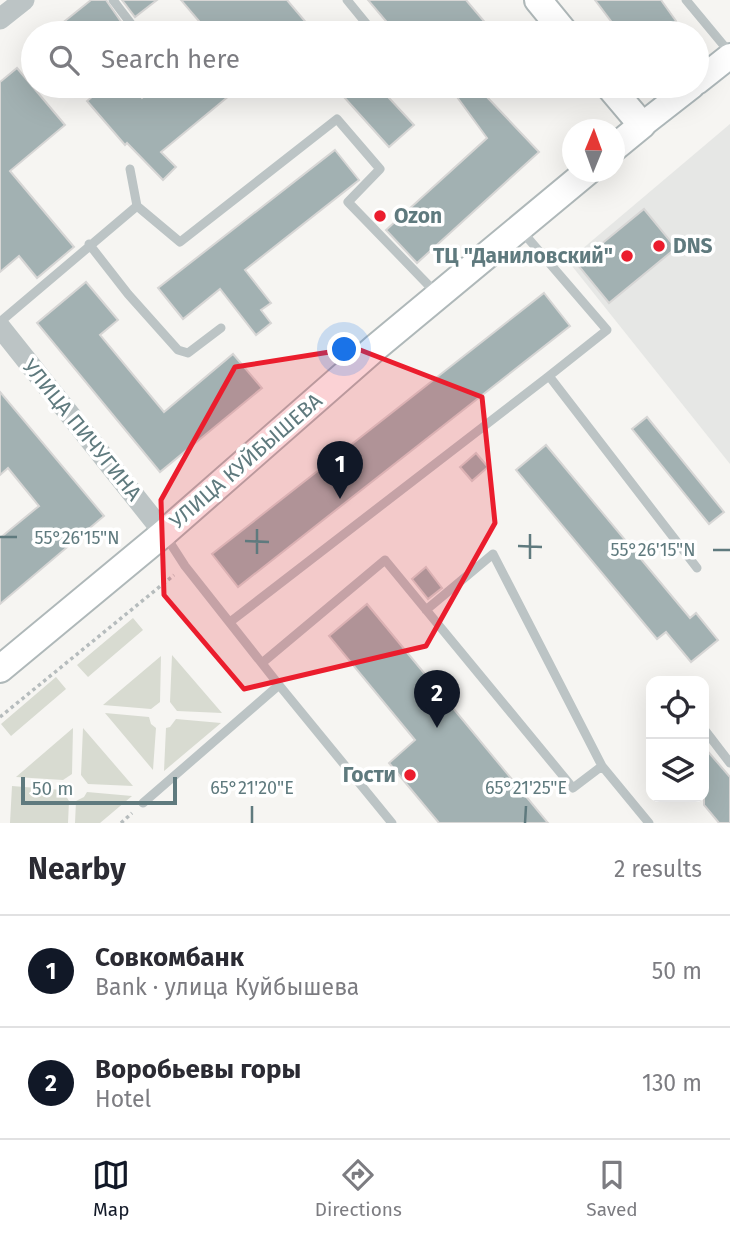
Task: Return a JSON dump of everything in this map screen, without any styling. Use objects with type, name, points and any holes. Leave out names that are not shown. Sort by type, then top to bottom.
[{"type":"main road","points":[[538,0],[555,21]]},
{"type":"main road","points":[[709,72],[730,55]]},
{"type":"main road","points":[[619,98],[642,125]]},
{"type":"main road","points":[[625,139],[676,98]]},
{"type":"main road","name":"УЛИЦА КУЙБЫШЕВА","points":[[0,669],[164,533],[438,296],[575,182]]},
{"type":"street","points":[[0,19],[24,0]]},
{"type":"street","name":"УЛИЦА ПИЧУГИНА","points":[[0,327],[164,533]]},
{"type":"lane","points":[[113,0],[129,21]]},
{"type":"lane","points":[[347,0],[364,21]]},
{"type":"lane","points":[[686,0],[703,21]]},
{"type":"lane","points":[[709,29],[730,55]]},
{"type":"lane","points":[[130,169],[137,206],[180,242],[337,119],[380,169],[348,202],[438,296]]},
{"type":"lane","points":[[0,322],[137,206]]},
{"type":"lane","points":[[230,622],[607,330],[519,228]]},
{"type":"lane","points":[[89,244],[128,294],[178,350],[188,353],[221,328]]},
{"type":"lane","points":[[549,376],[697,568]]},
{"type":"lane","points":[[164,533],[186,566],[279,685],[392,823]]},
{"type":"lane","points":[[426,610],[493,554],[602,766],[649,823]]},
{"type":"lane","points":[[262,663],[386,560],[573,788],[602,766]]},
{"type":"lane","points":[[143,803],[279,685]]},
{"type":"lane","points":[[709,735],[730,762]]},
{"type":"path","points":[[0,717],[186,566]]},
{"type":"highlighted area","points":[[355,348],[482,397],[495,523],[426,646],[244,689],[164,595],[161,500],[235,367]]},
{"type":"shaded area","points":[[730,124],[730,464],[568,261]]},
{"type":"shaded area","points":[[133,618],[143,630],[88,677],[77,665]]},
{"type":"shaded area","points":[[172,655],[222,713],[177,711],[170,702]]},
{"type":"shaded area","points":[[161,656],[160,702],[151,709],[103,705]]},
{"type":"shaded area","points":[[56,677],[66,689],[11,736],[1,724]]},
{"type":"shaded area","points":[[105,713],[149,717],[156,728],[153,770]]},
{"type":"shaded area","points":[[176,719],[221,723],[164,771],[166,728]]},
{"type":"shaded area","points":[[73,728],[72,774],[63,780],[16,777]]},
{"type":"shaded area","points":[[83,728],[133,786],[88,784],[81,775]]},
{"type":"shaded area","points":[[12,786],[62,790],[69,801],[68,823],[10,823]]},
{"type":"shaded area","points":[[87,792],[132,796],[100,823],[75,823],[76,801]]},
{"type":"building","points":[[91,0],[106,0],[121,21],[65,21]]},
{"type":"building","points":[[122,0],[157,0],[135,17]]},
{"type":"building","points":[[181,0],[287,0],[305,21],[199,21]]},
{"type":"building","points":[[368,0],[466,0],[484,21],[386,21]]},
{"type":"building","points":[[595,0],[661,0],[676,21],[611,21]]},
{"type":"building","points":[[17,68],[21,73],[21,98],[42,98],[65,125],[10,171],[74,247],[37,278],[19,256],[0,272],[0,82]]},
{"type":"building","points":[[91,98],[226,98],[161,152],[176,167],[163,180],[127,143],[125,145],[87,101]]},
{"type":"building","points":[[345,98],[389,98],[414,125],[389,147]]},
{"type":"building","points":[[458,98],[488,98],[539,152],[417,263],[386,230],[487,138]]},
{"type":"building","points":[[335,150],[359,180],[245,270],[271,303],[261,310],[271,323],[256,335],[220,289],[183,319],[158,288]]},
{"type":"building","name":"ТЦ \"Даниловский\"","points":[[644,209],[676,248],[609,303],[577,264]]},
{"type":"building","points":[[86,282],[118,320],[100,335],[164,412],[233,354],[262,388],[160,472],[37,323]]},
{"type":"building","points":[[544,293],[570,326],[238,587],[212,554]]},
{"type":"building","points":[[0,392],[104,516],[0,604],[0,538],[39,506],[8,468],[0,475]]},
{"type":"building","points":[[647,417],[724,512],[709,524],[632,429]]},
{"type":"building","points":[[546,445],[690,618],[696,613],[718,640],[691,662],[666,632],[657,639],[516,470]]},
{"type":"building","points":[[476,453],[488,467],[472,481],[460,467]]},
{"type":"building","points":[[426,567],[442,588],[428,599],[412,579]]},
{"type":"building","points":[[367,604],[548,823],[439,823],[389,763],[415,740],[329,636]]},
{"type":"building","points":[[709,753],[730,777],[730,823],[719,823],[704,802],[709,802]]},
{"type":"place","name":"Ozon","points":[[380,216]]},
{"type":"place","name":"DNS","points":[[659,246]]},
{"type":"place","name":"ТЦ \"Даниловский\"","points":[[627,256]]},
{"type":"place","name":"Совкомбанк","points":[[340,499]]},
{"type":"place","name":"Воробьевы горы","points":[[437,728]]},
{"type":"place","name":"Гости","points":[[410,775]]}]
